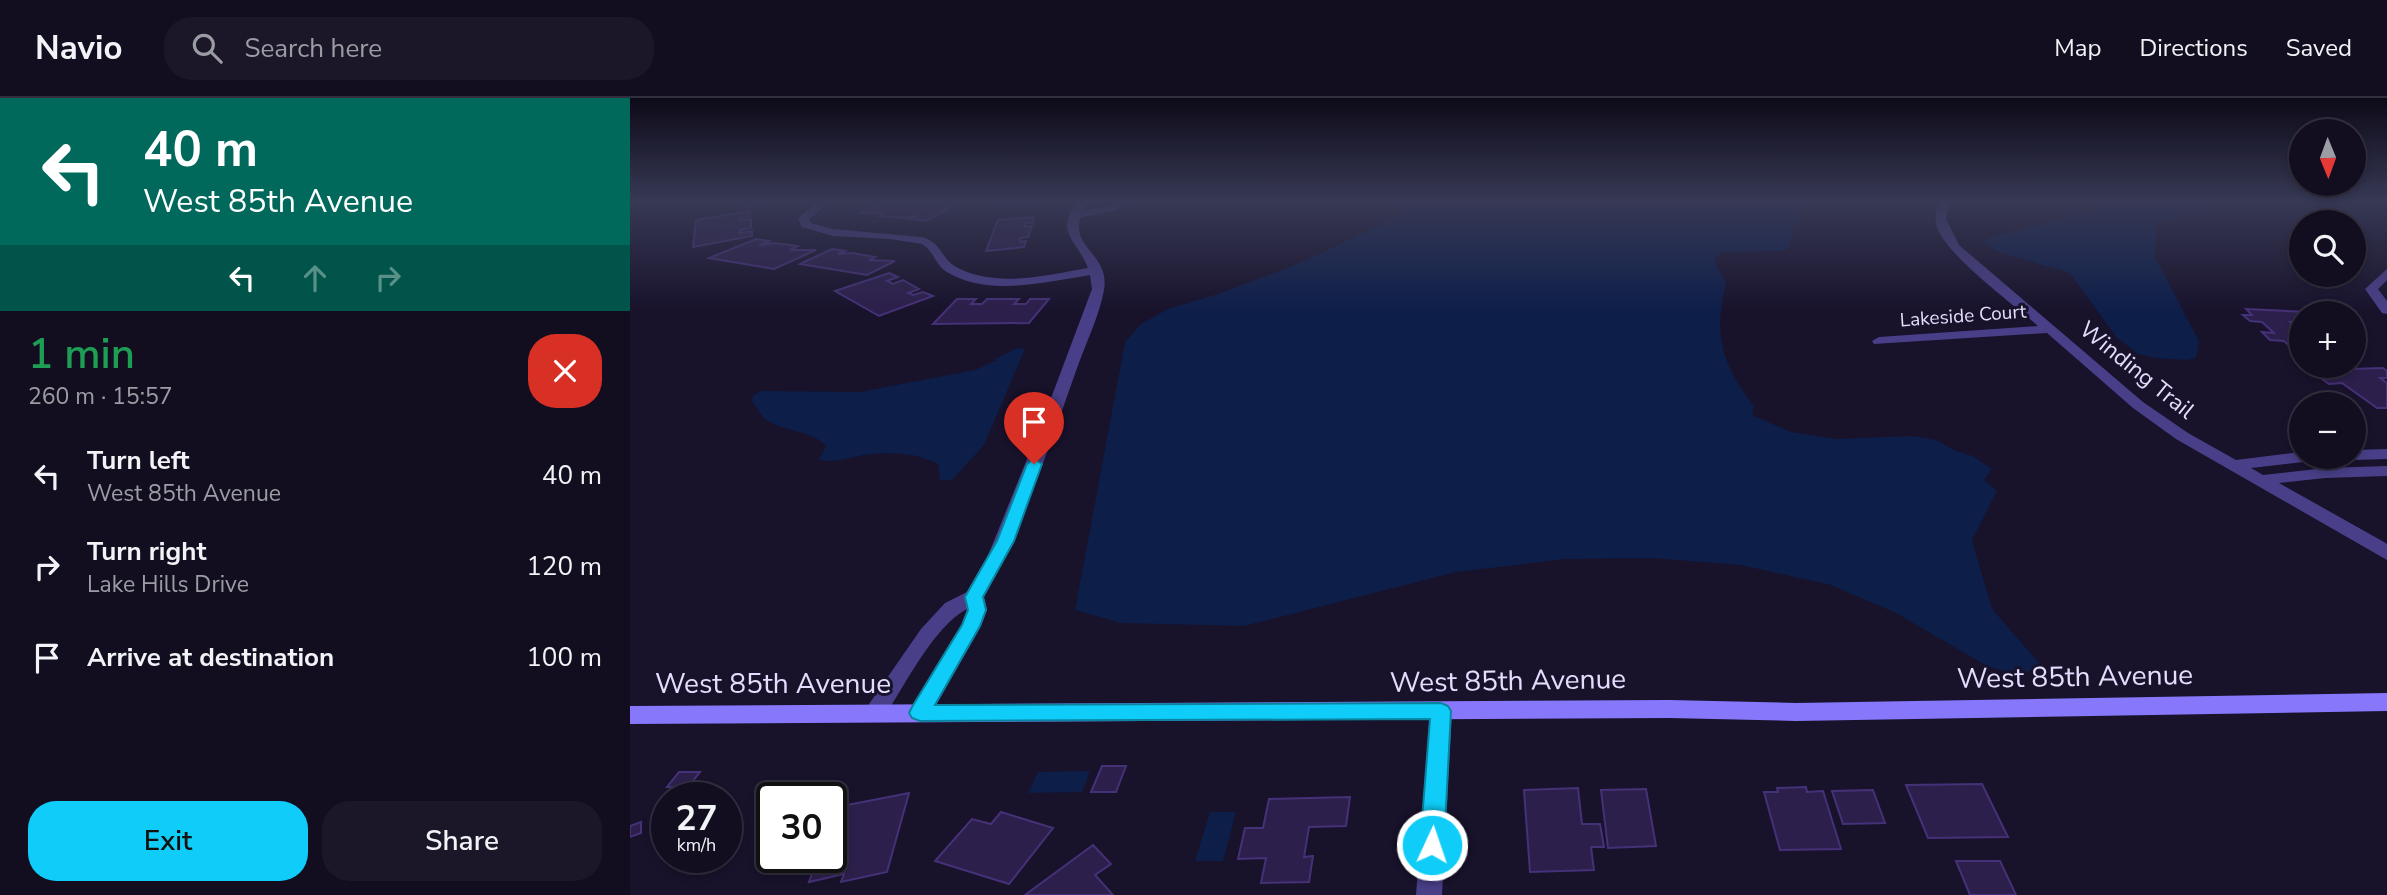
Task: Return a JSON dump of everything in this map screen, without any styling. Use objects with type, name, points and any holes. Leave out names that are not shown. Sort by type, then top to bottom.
[{"type":"street","points":[[907,237],[921,239],[936,246],[949,269],[966,275],[1023,280],[1095,270]]},
{"type":"street","points":[[875,713],[928,634],[952,608],[974,597],[1005,541],[1096,296],[1095,270],[1074,237]]},
{"type":"street","name":"Winding Trail","points":[[1947,237],[1955,247],[2138,405],[2182,436],[2263,480],[2387,554]]},
{"type":"street","points":[[2387,273],[2371,289],[2387,310]]},
{"type":"street","name":"Lakeside Court","points":[[1879,341],[2050,329]]},
{"type":"street","points":[[2366,455],[2387,454]]},
{"type":"street","points":[[2234,465],[2289,459]]},
{"type":"street","points":[[2263,480],[2325,473],[2387,471]]},
{"type":"street","points":[[920,713],[971,626],[977,610],[974,597]]},
{"type":"street","name":"West 85th Avenue","points":[[630,715],[1669,709],[1796,712],[2387,702]]},
{"type":"street","points":[[1429,895],[1441,711]]},
{"type":"water","points":[[1355,237],[1791,237],[1789,249],[1721,252],[1714,261],[1726,283],[1720,318],[1723,348],[1734,377],[1754,406],[1752,415],[1791,432],[1837,439],[1912,436],[1936,440],[1956,451],[1973,456],[1992,469],[1984,480],[1997,491],[1972,540],[1992,609],[2041,665],[2020,676],[1987,666],[1896,613],[1831,585],[1741,565],[1651,558],[1565,559],[1456,572],[1244,626],[1121,623],[1075,610],[1125,342],[1141,324],[1168,309],[1218,294],[1295,265]]},
{"type":"water","points":[[2156,237],[2155,257],[2199,341],[2196,358],[2156,358],[2138,354],[2116,337],[2070,273],[1999,252],[1983,243],[1986,239]]},
{"type":"water","points":[[1017,348],[1025,349],[984,445],[952,480],[940,480],[938,464],[911,455],[882,453],[836,461],[819,460],[826,446],[813,437],[772,423],[763,417],[752,401],[753,396],[761,391],[860,392],[975,370]]},
{"type":"water","points":[[1090,771],[1082,792],[1028,793],[1038,772]]},
{"type":"water","points":[[1210,812],[1236,812],[1223,861],[1195,861]]},
{"type":"building","points":[[694,237],[746,237],[693,247]]},
{"type":"building","points":[[991,237],[1027,237],[1021,238],[1020,242],[1026,241],[1024,247],[986,251]]},
{"type":"building","points":[[756,239],[769,241],[760,245],[774,243],[798,246],[790,250],[816,250],[774,269],[709,258]]},
{"type":"building","points":[[832,249],[845,251],[838,254],[852,253],[875,257],[869,260],[895,261],[867,275],[800,264]]},
{"type":"building","points":[[889,273],[898,277],[887,281],[893,284],[903,280],[919,289],[908,293],[913,295],[923,292],[933,296],[879,316],[835,291]]},
{"type":"building","points":[[957,299],[976,299],[971,304],[982,304],[987,299],[1019,299],[1014,304],[1026,304],[1030,299],[1049,299],[1029,323],[933,324]]},
{"type":"building","points":[[2246,309],[2289,311],[2289,345],[2284,341],[2270,340],[2262,332],[2274,333],[2262,322],[2250,321],[2243,315],[2252,315]]},
{"type":"building","points":[[2383,368],[2387,371],[2387,378],[2380,378],[2387,383],[2387,408],[2377,408],[2366,400],[2366,392],[2355,392],[2342,383],[2329,384],[2321,378],[2366,378],[2366,369]]},
{"type":"building","points":[[1102,766],[1126,766],[1116,792],[1091,792]]},
{"type":"building","points":[[679,772],[700,772],[692,782],[671,782]]},
{"type":"building","points":[[1982,784],[2008,837],[1928,838],[1906,785]]},
{"type":"building","points":[[1806,787],[1807,792],[1823,791],[1841,849],[1780,850],[1764,792],[1778,792],[1777,788]]},
{"type":"building","points":[[1578,788],[1582,824],[1600,824],[1604,847],[1591,847],[1594,870],[1530,872],[1524,790]]},
{"type":"building","points":[[1646,789],[1656,846],[1608,848],[1601,790]]},
{"type":"building","points":[[1873,790],[1885,823],[1843,824],[1832,791]]},
{"type":"building","points":[[909,793],[887,872],[841,882],[844,874],[809,882],[812,873],[847,873],[847,805]]},
{"type":"building","points":[[1350,797],[1346,826],[1309,827],[1304,857],[1313,856],[1309,882],[1261,883],[1266,858],[1238,859],[1245,828],[1263,828],[1269,799]]},
{"type":"building","points":[[1001,812],[1053,828],[1009,884],[935,861],[972,819],[991,824]]},
{"type":"building","points":[[641,822],[641,833],[630,837],[630,826]]},
{"type":"building","points":[[1093,845],[1111,864],[1095,875],[1113,895],[1025,895]]},
{"type":"building","points":[[1956,861],[2000,861],[2016,895],[1970,895]]},
{"type":"route","points":[[1034,464],[1005,541],[974,597],[977,610],[971,626],[920,713],[1441,711],[1432,845]]}]
